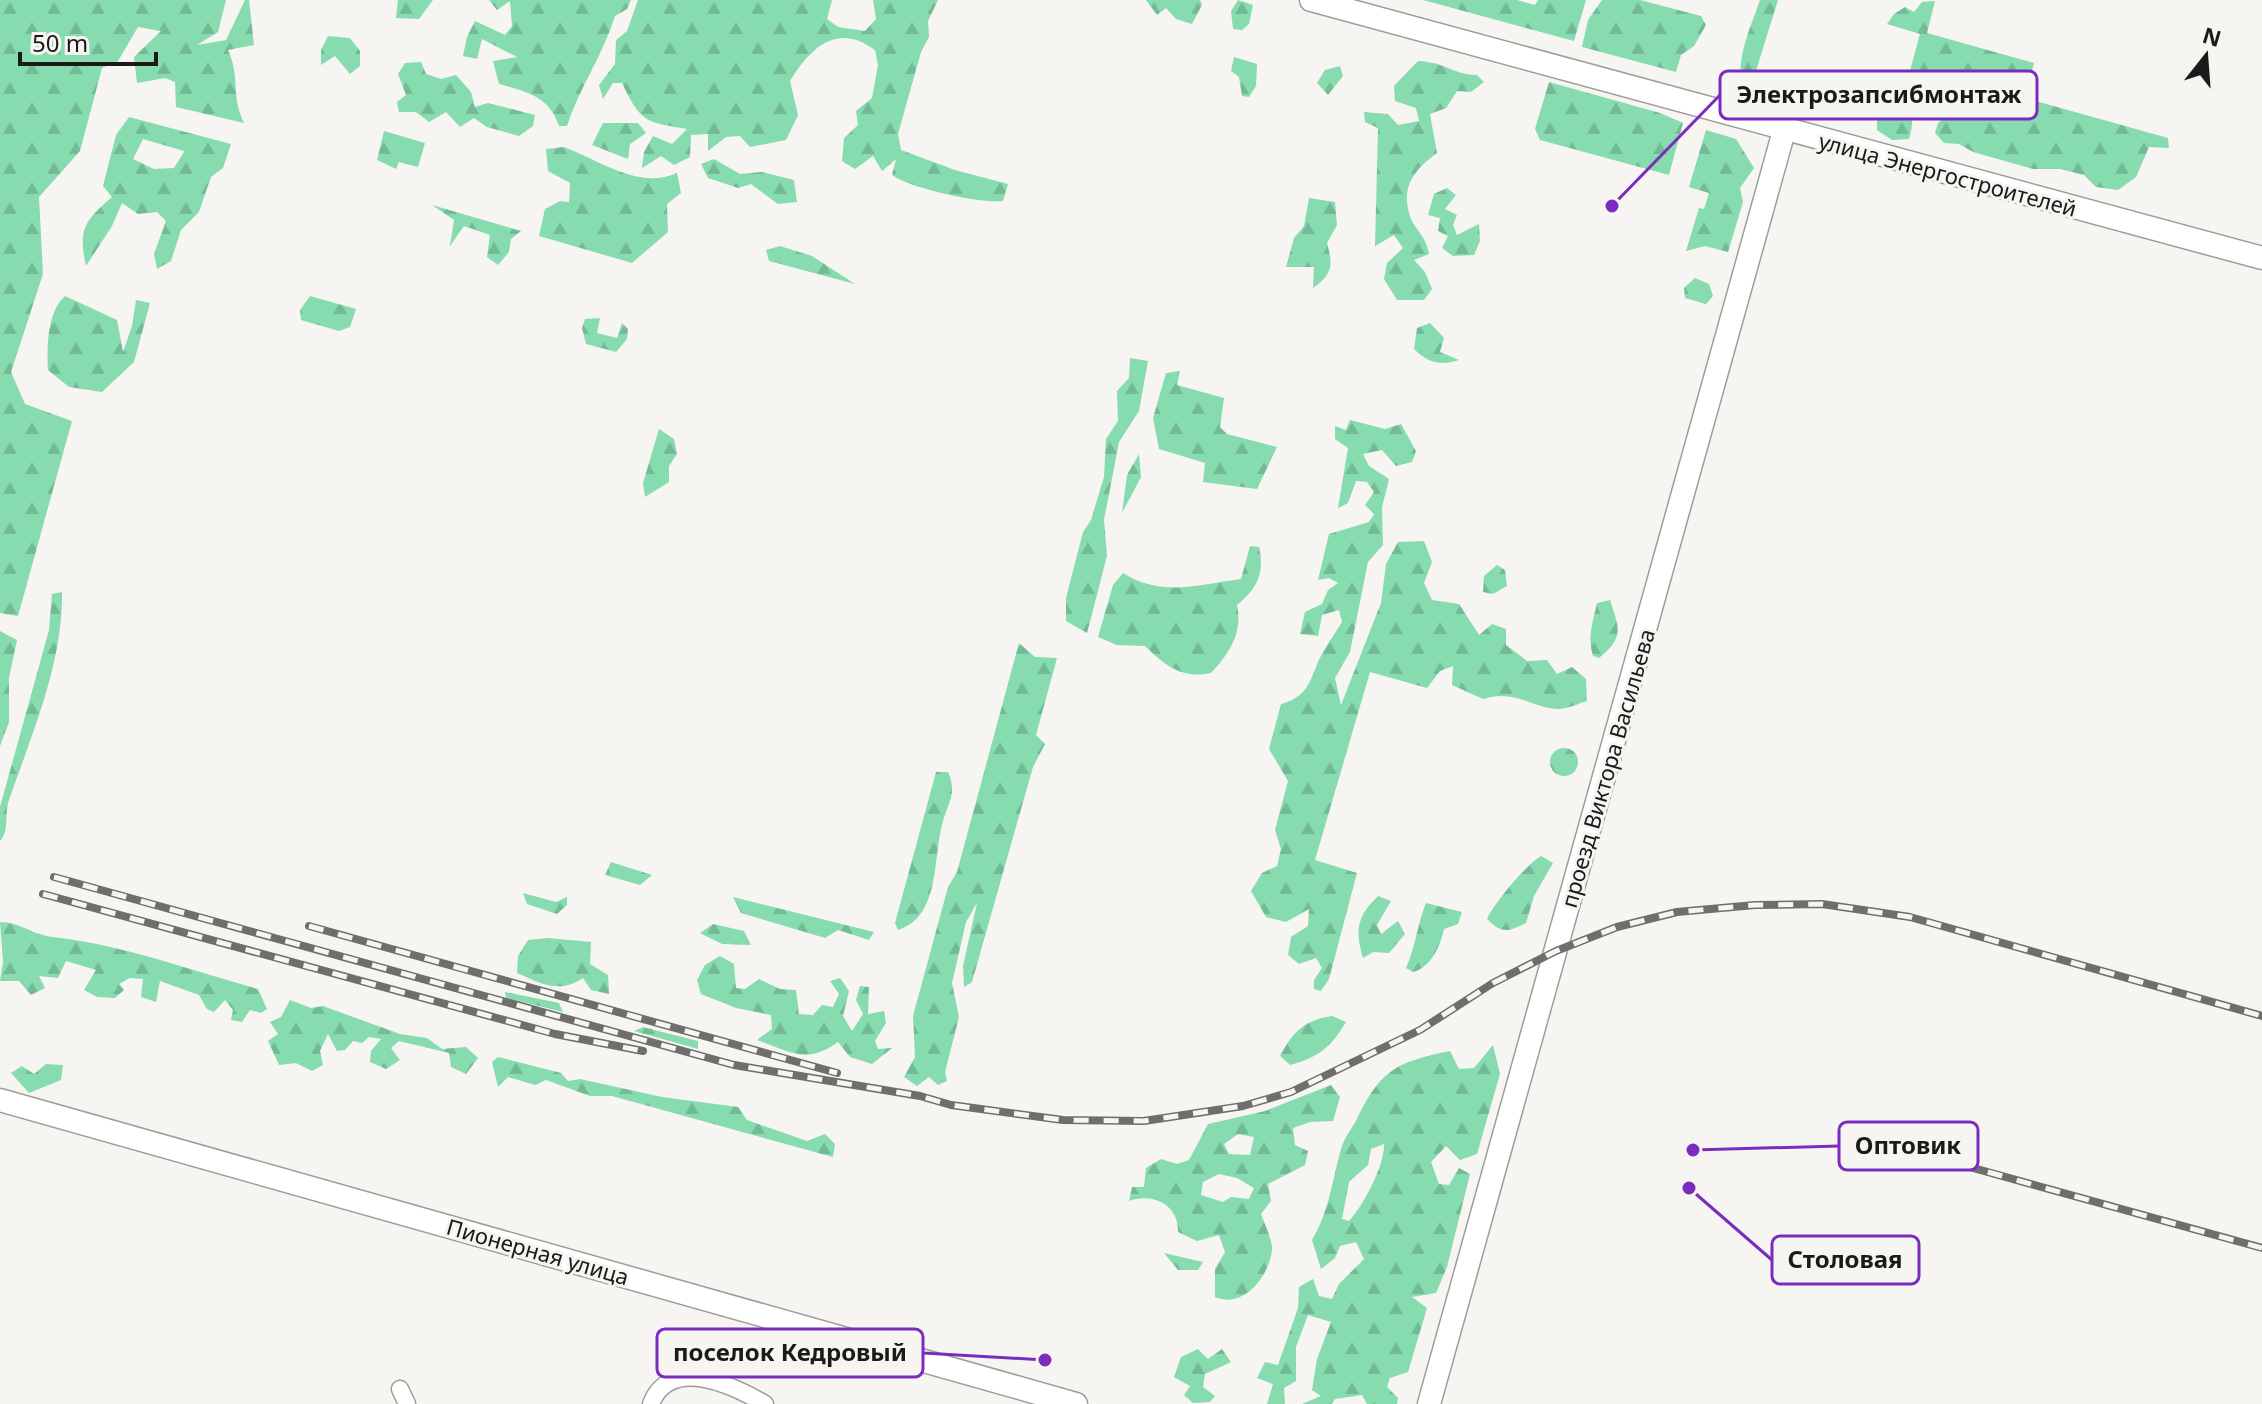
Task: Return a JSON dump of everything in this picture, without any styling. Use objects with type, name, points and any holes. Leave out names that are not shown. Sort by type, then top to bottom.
[{"type":"street","name":"улица Энергостроителей","points":[[1311,0],[1784,131],[2262,258]]},
{"type":"street","name":"проезд Виктора Васильева","points":[[1429,1404],[1784,131]]},
{"type":"street","name":"Пионерная улица","points":[[0,1100],[1035,1399],[1076,1404]]},
{"type":"street","points":[[651,1404],[666,1386],[705,1377],[729,1383],[765,1404]]},
{"type":"green space","points":[[0,0],[226,0],[218,32],[197,45],[226,40],[245,0],[249,0],[254,45],[228,50],[234,70],[237,103],[244,123],[176,107],[175,82],[165,78],[137,83],[134,57],[161,31],[138,27],[118,61],[102,68],[80,151],[39,197],[43,274],[11,372],[25,404],[72,421],[18,616],[0,613]]},
{"type":"green space","points":[[398,0],[433,0],[419,19],[396,18]]},
{"type":"green space","points":[[489,0],[631,0],[627,9],[615,16],[567,126],[559,126],[549,108],[536,97],[499,84],[493,61],[517,57],[482,39],[477,59],[463,56],[475,21],[505,35],[512,26],[510,1],[497,10]]},
{"type":"green space","points":[[638,0],[832,0],[827,19],[838,27],[865,31],[876,19],[873,0],[938,0],[928,21],[929,37],[921,52],[898,134],[901,150],[955,170],[1008,184],[1003,201],[946,194],[901,180],[892,175],[896,159],[882,171],[873,156],[855,169],[842,161],[844,138],[858,125],[856,111],[872,98],[878,65],[875,50],[849,38],[826,42],[816,49],[790,81],[798,115],[786,140],[750,147],[740,136],[726,137],[708,151],[708,134],[691,135],[690,157],[674,165],[661,156],[642,168],[644,152],[653,136],[672,144],[687,129],[646,118],[634,106],[622,83],[613,83],[603,99],[599,85],[615,64],[616,40],[627,31]]},
{"type":"green space","points":[[1146,0],[1200,0],[1202,5],[1192,24],[1176,19],[1166,8],[1157,15]]},
{"type":"green space","points":[[1238,0],[1253,5],[1249,24],[1242,30],[1233,29],[1231,11]]},
{"type":"green space","points":[[1423,0],[1517,0],[1535,5],[1538,0],[1586,0],[1574,41]]},
{"type":"green space","points":[[1602,0],[1640,0],[1701,16],[1706,25],[1694,46],[1681,55],[1676,72],[1582,47],[1588,20]]},
{"type":"green space","points":[[1760,0],[1778,0],[1755,74],[1777,89],[1771,100],[1746,93],[1742,83],[1741,59]]},
{"type":"green space","points":[[1935,1],[1927,33],[2034,63],[2025,98],[2168,138],[2169,148],[2149,147],[2136,177],[2118,190],[2096,187],[2084,175],[2060,169],[2033,169],[1973,152],[1959,144],[1944,143],[1935,133],[1938,123],[1947,116],[1946,102],[1917,103],[1909,139],[1892,140],[1877,130],[1877,115],[1867,105],[1884,100],[1901,104],[1920,34],[1887,24],[1894,14],[1905,7],[1914,12],[1922,2]]},
{"type":"green space","points":[[328,36],[350,38],[360,51],[360,66],[350,74],[335,56],[321,65],[321,50]]},
{"type":"green space","points":[[1234,57],[1257,64],[1256,86],[1249,97],[1242,96],[1239,77],[1231,71]]},
{"type":"green space","points":[[1418,61],[1477,75],[1484,82],[1471,92],[1457,91],[1446,108],[1430,114],[1437,153],[1416,172],[1408,188],[1407,206],[1429,254],[1414,260],[1425,272],[1432,289],[1424,300],[1397,300],[1384,279],[1387,263],[1403,248],[1394,235],[1375,246],[1378,128],[1365,122],[1364,112],[1388,114],[1398,125],[1419,121],[1416,108],[1395,101],[1394,86]]},
{"type":"green space","points":[[421,62],[426,74],[441,79],[456,75],[471,92],[475,107],[488,103],[535,115],[533,126],[519,136],[487,127],[474,118],[460,127],[446,112],[429,122],[416,112],[399,112],[397,102],[406,95],[398,74],[405,63]]},
{"type":"green space","points":[[1340,66],[1343,76],[1328,95],[1317,83],[1325,70]]},
{"type":"green space","points":[[1549,82],[1660,113],[1683,123],[1669,175],[1540,140],[1535,129]]},
{"type":"green space","points":[[129,117],[231,144],[223,168],[211,177],[199,212],[181,230],[171,261],[157,269],[154,254],[166,221],[157,212],[138,214],[122,203],[112,226],[86,266],[83,235],[86,227],[112,197],[103,186],[116,135]],"holes":[[[143,139],[184,151],[174,168],[154,169],[133,159]]]},
{"type":"green space","points":[[603,123],[638,123],[646,133],[630,144],[628,159],[592,145]]},
{"type":"green space","points":[[1706,130],[1736,139],[1754,168],[1740,188],[1743,202],[1728,252],[1705,246],[1686,251],[1699,208],[1704,209],[1709,193],[1689,187]]},
{"type":"green space","points":[[384,131],[425,143],[418,167],[399,162],[396,169],[377,160]]},
{"type":"green space","points":[[564,147],[634,176],[649,178],[677,173],[681,193],[667,204],[668,232],[632,263],[539,236],[545,209],[560,201],[569,202],[570,183],[548,171],[546,149]]},
{"type":"green space","points":[[714,159],[740,174],[762,172],[794,180],[797,202],[778,204],[751,184],[738,188],[708,178],[701,164]]},
{"type":"green space","points":[[1447,188],[1456,195],[1445,209],[1457,215],[1453,225],[1457,235],[1479,224],[1480,241],[1474,255],[1453,256],[1442,248],[1448,236],[1438,231],[1440,218],[1428,215],[1434,194]]},
{"type":"green space","points":[[1309,198],[1335,202],[1337,225],[1327,243],[1330,268],[1313,288],[1314,267],[1286,267],[1294,238],[1304,226]]},
{"type":"green space","points":[[432,205],[521,231],[511,239],[509,252],[498,265],[487,257],[490,235],[464,226],[450,246],[454,220]]},
{"type":"green space","points":[[780,246],[812,256],[855,284],[769,261],[766,250]]},
{"type":"green space","points":[[1695,278],[1709,284],[1713,296],[1706,304],[1685,298],[1684,288]]},
{"type":"green space","points":[[65,296],[117,320],[123,352],[132,326],[136,300],[150,303],[134,362],[102,392],[69,387],[48,370],[51,320]]},
{"type":"green space","points":[[310,296],[356,309],[350,327],[339,331],[301,320],[300,310]]},
{"type":"green space","points":[[600,318],[597,333],[617,338],[622,323],[628,329],[627,339],[616,352],[586,344],[582,328],[585,319]]},
{"type":"green space","points":[[1430,323],[1444,338],[1440,352],[1459,360],[1435,362],[1414,349],[1417,328]]},
{"type":"green space","points":[[1130,358],[1148,361],[1139,411],[1119,442],[1104,520],[1107,556],[1087,633],[1066,621],[1066,598],[1083,532],[1091,520],[1104,477],[1106,439],[1118,421],[1117,391],[1129,378]]},
{"type":"green space","points":[[1180,371],[1177,385],[1224,398],[1220,427],[1227,434],[1277,447],[1257,489],[1203,482],[1205,463],[1159,449],[1153,418],[1166,373]]},
{"type":"green space","points":[[1350,420],[1385,429],[1401,424],[1416,451],[1412,462],[1396,466],[1382,450],[1363,454],[1369,466],[1389,479],[1382,507],[1383,545],[1368,562],[1350,652],[1335,678],[1341,705],[1381,603],[1386,564],[1398,542],[1424,541],[1432,562],[1424,583],[1432,600],[1459,604],[1479,635],[1492,624],[1506,629],[1506,645],[1527,661],[1547,660],[1557,674],[1572,667],[1586,679],[1587,701],[1557,709],[1513,697],[1483,699],[1452,685],[1453,666],[1440,671],[1427,688],[1370,672],[1315,860],[1357,873],[1329,979],[1321,991],[1314,989],[1314,980],[1322,968],[1316,958],[1299,964],[1288,955],[1291,937],[1308,926],[1309,909],[1286,922],[1266,917],[1251,891],[1262,873],[1277,866],[1281,849],[1275,830],[1288,781],[1269,749],[1281,704],[1296,698],[1306,689],[1323,652],[1342,622],[1339,610],[1322,615],[1318,636],[1300,634],[1305,612],[1322,604],[1328,590],[1338,583],[1329,578],[1318,580],[1329,534],[1369,522],[1374,514],[1365,505],[1374,492],[1367,482],[1356,481],[1348,503],[1338,508],[1348,448],[1335,439],[1335,426],[1346,430]]},
{"type":"green space","points":[[659,429],[674,439],[677,454],[669,466],[669,482],[645,497],[643,483]]},
{"type":"green space","points":[[1139,454],[1141,477],[1122,513],[1127,475]]},
{"type":"green space","points":[[1250,546],[1259,547],[1261,565],[1258,580],[1237,605],[1238,624],[1233,642],[1211,673],[1182,672],[1167,665],[1145,646],[1117,645],[1098,637],[1113,585],[1123,573],[1138,581],[1167,587],[1241,579]]},
{"type":"green space","points":[[1497,565],[1505,570],[1507,586],[1493,594],[1483,592],[1484,576]]},
{"type":"green space","points":[[62,592],[52,672],[9,800],[5,832],[0,841],[0,807],[49,630],[52,594]]},
{"type":"green space","points":[[1610,600],[1618,632],[1613,644],[1599,658],[1593,656],[1591,649],[1592,623],[1597,603]]},
{"type":"green space","points":[[0,631],[17,640],[9,678],[9,722],[0,746]]},
{"type":"green space","points":[[1019,643],[1035,657],[1057,658],[1036,735],[1045,744],[1033,767],[972,982],[964,987],[963,966],[977,903],[966,922],[952,983],[959,1017],[945,1072],[947,1081],[938,1085],[929,1077],[917,1086],[904,1077],[915,1057],[913,1016],[948,887],[957,872]]},
{"type":"green space","points":[[1564,748],[1574,752],[1578,762],[1574,772],[1564,776],[1554,772],[1550,762],[1554,752]]},
{"type":"green space","points":[[936,772],[948,772],[952,793],[942,825],[932,885],[921,913],[912,923],[898,930],[895,923]]},
{"type":"green space","points":[[1541,856],[1553,863],[1534,896],[1526,923],[1510,930],[1497,927],[1487,919],[1491,912],[1519,875]]},
{"type":"green space","points":[[611,862],[652,875],[640,885],[605,875]]},
{"type":"green space","points":[[523,893],[556,902],[567,897],[567,905],[557,914],[527,904]]},
{"type":"green space","points":[[1378,896],[1391,901],[1377,925],[1381,934],[1398,921],[1405,934],[1389,953],[1373,952],[1363,958],[1360,924],[1366,910]]},
{"type":"green space","points":[[733,897],[874,932],[869,940],[838,930],[825,938],[741,913]]},
{"type":"green space","points":[[1426,903],[1462,912],[1458,924],[1444,929],[1430,961],[1413,972],[1406,968]]},
{"type":"green space","points":[[0,922],[46,936],[131,952],[258,989],[267,1009],[261,1013],[250,1010],[242,1022],[231,1020],[233,1010],[225,1000],[214,1012],[207,1009],[199,995],[160,981],[156,1002],[141,997],[143,979],[130,978],[119,984],[124,990],[115,998],[97,997],[84,990],[96,970],[66,961],[58,978],[39,976],[45,988],[31,995],[19,981],[0,981],[3,962]]},
{"type":"green space","points":[[713,924],[744,931],[751,945],[722,944],[700,933]]},
{"type":"green space","points":[[548,938],[591,942],[590,964],[608,975],[609,994],[591,990],[583,978],[566,986],[550,986],[517,973],[518,956],[528,940]]},
{"type":"green space","points":[[720,956],[734,964],[736,988],[745,989],[759,979],[780,989],[796,990],[799,1014],[813,1015],[822,1005],[833,1007],[839,994],[830,981],[840,978],[849,991],[843,1016],[852,1031],[863,1014],[856,1000],[860,986],[869,987],[868,1014],[884,1011],[886,1023],[875,1041],[878,1049],[892,1048],[872,1064],[850,1057],[838,1042],[807,1055],[757,1040],[772,1029],[771,1015],[736,1008],[701,994],[697,980],[705,965]]},
{"type":"green space","points":[[505,992],[559,1003],[563,1012],[506,998]]},
{"type":"green space","points":[[290,1000],[311,1008],[323,1006],[400,1034],[427,1038],[442,1049],[466,1047],[478,1058],[466,1074],[451,1067],[449,1053],[399,1041],[391,1048],[400,1060],[386,1069],[370,1062],[371,1051],[381,1039],[369,1037],[362,1043],[353,1041],[345,1050],[337,1051],[328,1034],[320,1051],[323,1065],[312,1071],[296,1063],[279,1065],[268,1041],[278,1034],[270,1022],[281,1017]]},
{"type":"green space","points":[[1332,1016],[1346,1022],[1323,1050],[1290,1065],[1280,1056],[1301,1028],[1314,1020]]},
{"type":"green space","points":[[643,1027],[698,1041],[698,1049],[634,1031]]},
{"type":"green space","points":[[1493,1045],[1500,1074],[1477,1154],[1460,1160],[1446,1146],[1431,1162],[1439,1184],[1449,1185],[1459,1168],[1470,1174],[1447,1267],[1436,1293],[1412,1297],[1427,1308],[1408,1372],[1390,1378],[1387,1387],[1398,1398],[1397,1404],[1367,1404],[1362,1395],[1335,1399],[1332,1404],[1302,1404],[1321,1396],[1312,1390],[1317,1359],[1331,1322],[1308,1315],[1296,1347],[1296,1381],[1284,1388],[1285,1404],[1267,1404],[1273,1384],[1257,1378],[1265,1362],[1278,1365],[1298,1308],[1299,1287],[1313,1279],[1319,1296],[1332,1299],[1339,1284],[1364,1259],[1356,1242],[1340,1246],[1335,1258],[1321,1269],[1312,1240],[1327,1206],[1343,1143],[1374,1089],[1383,1078],[1404,1064],[1450,1051],[1459,1069],[1474,1068]],"holes":[[[1384,1144],[1377,1174],[1361,1206],[1349,1221],[1342,1219],[1349,1182],[1368,1165],[1371,1149]]]},
{"type":"green space","points":[[498,1057],[561,1073],[568,1081],[580,1079],[662,1097],[738,1107],[747,1120],[807,1141],[825,1134],[835,1144],[833,1157],[612,1096],[590,1096],[546,1080],[535,1085],[508,1077],[498,1087],[492,1062]]},
{"type":"green space","points":[[46,1064],[63,1065],[61,1080],[29,1093],[11,1073],[22,1066],[34,1074]]},
{"type":"green space","points":[[1331,1085],[1340,1097],[1333,1121],[1310,1122],[1293,1128],[1295,1145],[1308,1151],[1305,1165],[1268,1184],[1271,1201],[1261,1214],[1271,1243],[1270,1261],[1260,1281],[1252,1289],[1235,1299],[1225,1300],[1215,1297],[1215,1269],[1225,1252],[1219,1235],[1197,1241],[1178,1232],[1174,1214],[1163,1203],[1147,1198],[1129,1201],[1132,1187],[1144,1187],[1146,1168],[1161,1159],[1177,1164],[1189,1160],[1208,1124],[1265,1111]],"holes":[[[1238,1134],[1254,1137],[1250,1155],[1229,1154],[1224,1144]],[[1219,1174],[1237,1178],[1254,1188],[1249,1199],[1231,1197],[1223,1202],[1201,1195],[1203,1182]]]},
{"type":"green space","points":[[1164,1253],[1203,1262],[1198,1270],[1178,1270]]},
{"type":"green space","points":[[1198,1349],[1208,1359],[1222,1349],[1231,1362],[1205,1374],[1203,1387],[1215,1396],[1210,1402],[1193,1403],[1184,1395],[1190,1386],[1174,1377],[1181,1357]]},
{"type":"railway","points":[[54,877],[734,1065],[920,1096],[951,1105],[1063,1120],[1144,1121],[1243,1106],[1291,1092],[1420,1030],[1493,983],[1556,951],[1617,927],[1677,912],[1755,905],[1822,904],[1910,917],[2262,1016]]},
{"type":"railway","points":[[43,894],[555,1034],[643,1051]]},
{"type":"railway","points":[[309,926],[837,1073]]},
{"type":"railway","points":[[1901,1148],[2262,1248]]},
{"type":"place","name":"Электрозапсибмонтаж","points":[[1612,206]]},
{"type":"place","name":"Оптовик","points":[[1693,1150]]},
{"type":"place","name":"Столовая","points":[[1689,1188]]},
{"type":"place","name":"поселок Кедровый","points":[[1045,1360]]}]
